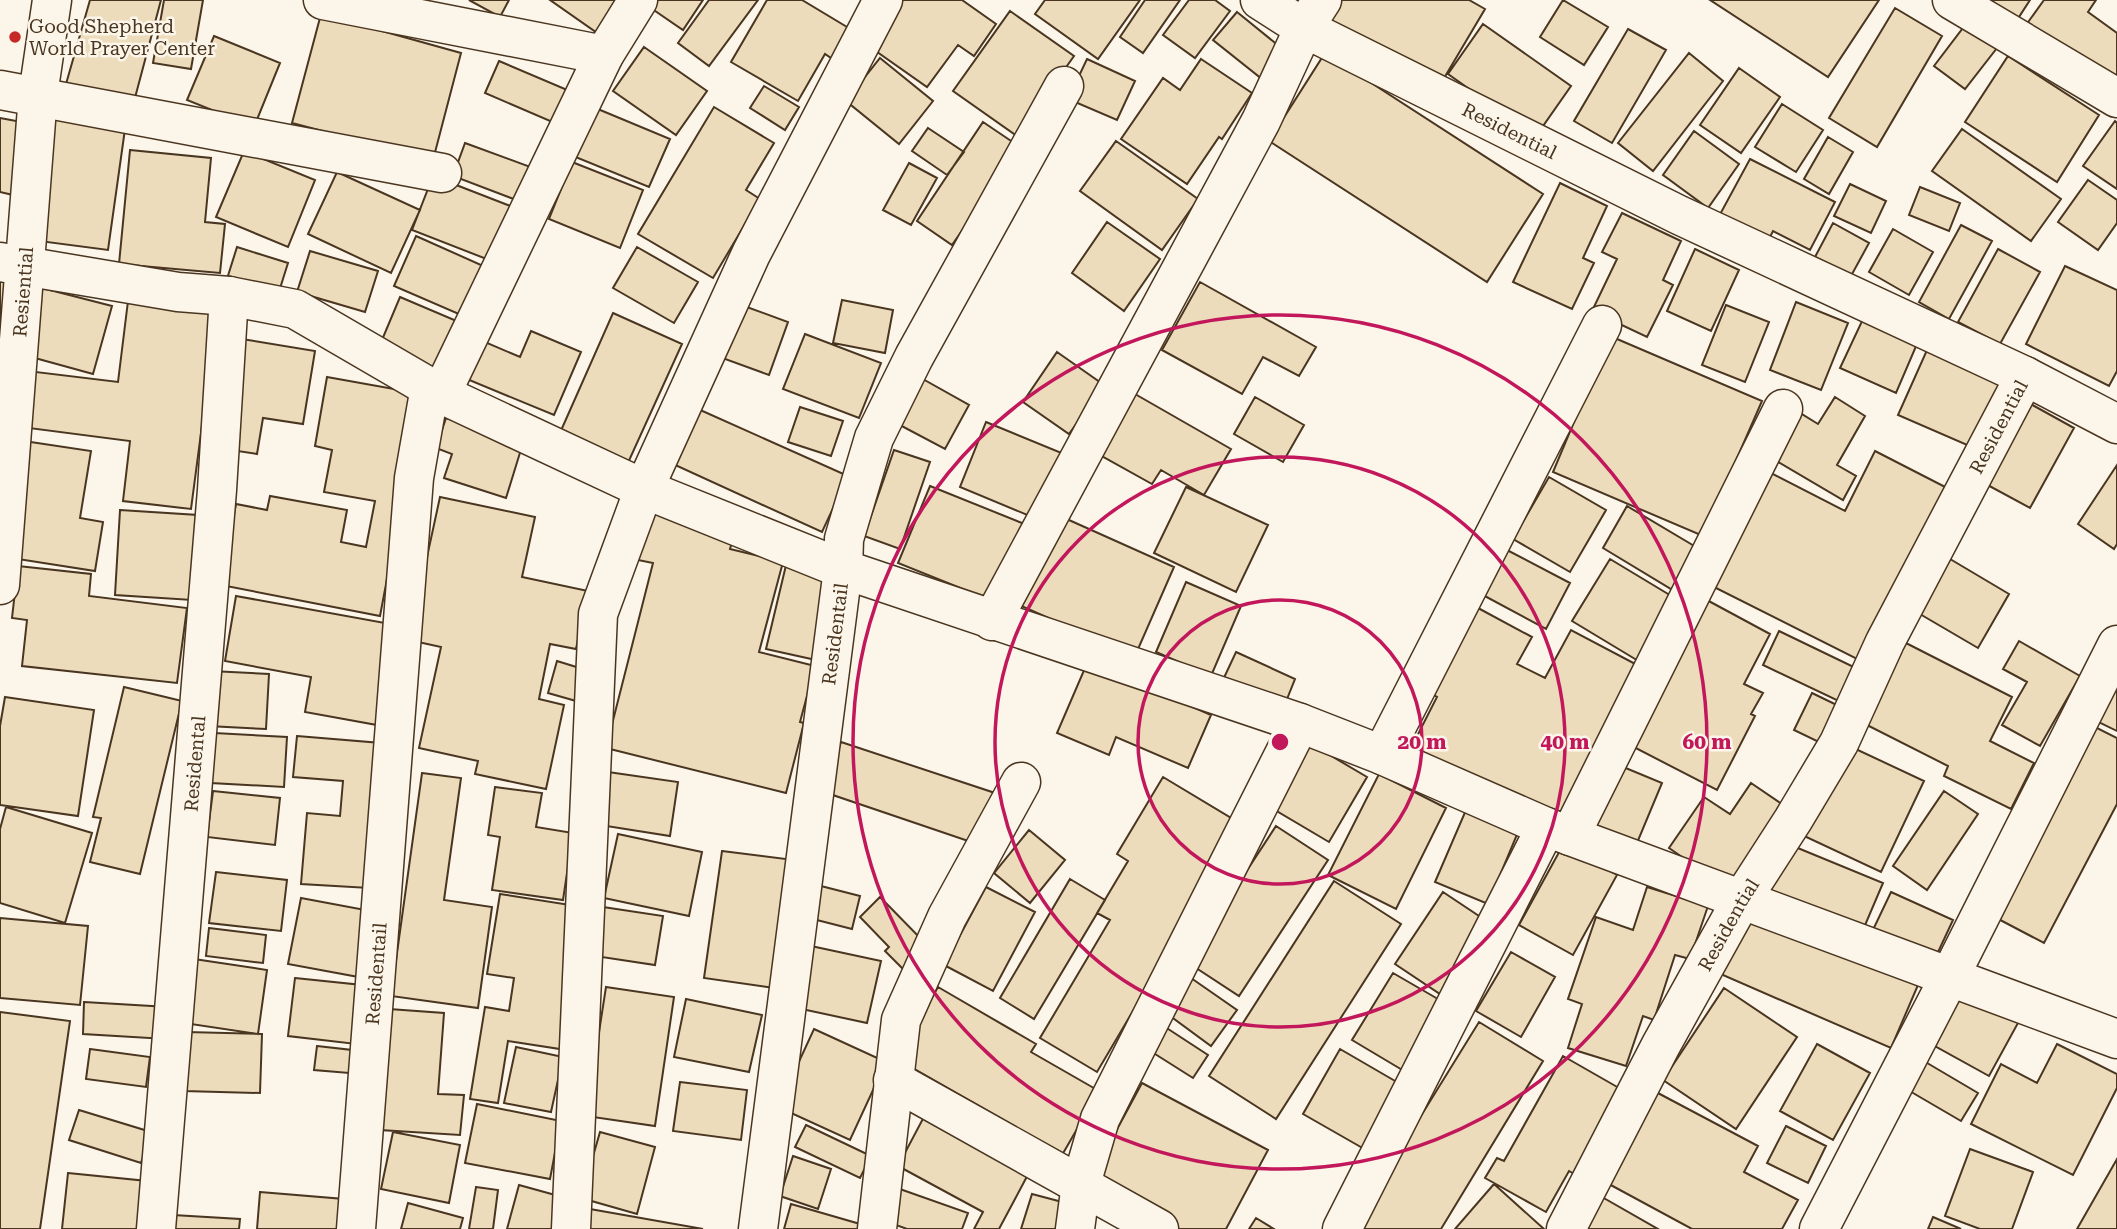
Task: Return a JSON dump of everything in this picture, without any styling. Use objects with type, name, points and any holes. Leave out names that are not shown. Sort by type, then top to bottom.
[{"type":"street","name":"Resiential","points":[[0,585],[13,264],[52,0]]},
{"type":"street","points":[[323,0],[604,55]]},
{"type":"street","name":"Residentail","points":[[356,1229],[414,478],[435,390],[604,55],[638,0]]},
{"type":"street","points":[[571,1229],[598,614],[644,489],[751,254],[883,0]]},
{"type":"street","name":"Residential","points":[[1260,0],[1313,14],[1679,215],[2025,376],[1885,642],[1839,743],[1742,899],[1661,1045],[1566,1229]]},
{"type":"street","points":[[1952,0],[2117,97]]},
{"type":"street","points":[[992,621],[1261,121],[1313,14]]},
{"type":"street","name":"Residentail","points":[[758,1229],[844,569],[844,539],[874,438],[914,357],[1064,86]]},
{"type":"street","points":[[0,90],[442,173]]},
{"type":"street","points":[[13,264],[178,292],[229,296],[295,309],[435,390],[644,489],[844,569],[1300,723],[1382,755],[1558,832],[2117,1039]]},
{"type":"street","name":"Residental","points":[[156,1229],[217,490],[229,296]]},
{"type":"street","points":[[1382,755],[1602,326]]},
{"type":"street","points":[[2025,376],[2117,424]]},
{"type":"street","points":[[1342,1229],[1783,410]]},
{"type":"street","points":[[1819,1229],[2117,645]]},
{"type":"street","points":[[1075,1229],[1081,1184],[1100,1119],[1300,723]]},
{"type":"street","points":[[877,1229],[901,1020],[947,916],[1021,782]]},
{"type":"street","points":[[893,1080],[1159,1229]]},
{"type":"building","points":[[90,0],[161,0],[132,109],[64,91]]},
{"type":"building","points":[[164,0],[203,0],[191,69],[153,63]]},
{"type":"building","points":[[469,0],[509,0],[500,17]]},
{"type":"building","points":[[550,0],[630,0],[603,37]]},
{"type":"building","points":[[703,0],[683,30],[642,2]]},
{"type":"building","points":[[709,0],[758,0],[709,66],[678,43]]},
{"type":"building","points":[[767,0],[802,0],[852,30],[834,60],[825,54],[798,101],[731,62]]},
{"type":"building","points":[[892,0],[962,0],[996,24],[974,56],[958,45],[927,87],[863,42]]},
{"type":"building","points":[[1045,0],[1140,0],[1098,59],[1035,14]]},
{"type":"building","points":[[1145,0],[1180,0],[1143,53],[1120,37]]},
{"type":"building","points":[[1189,0],[1215,0],[1230,11],[1195,58],[1163,35]]},
{"type":"building","points":[[1331,0],[1469,0],[1485,9],[1440,85],[1322,15]]},
{"type":"building","points":[[1563,0],[1608,27],[1584,65],[1540,37]]},
{"type":"building","points":[[1710,0],[1879,0],[1828,77]]},
{"type":"building","points":[[1986,0],[2030,0],[2017,20]]},
{"type":"building","points":[[2044,0],[2096,0],[2088,12],[2117,33],[2117,89],[2026,25]]},
{"type":"building","points":[[1895,8],[1942,36],[1877,147],[1829,118]]},
{"type":"building","points":[[1010,11],[1074,56],[1017,136],[953,91]]},
{"type":"building","points":[[1237,12],[1290,55],[1267,83],[1213,40]]},
{"type":"building","points":[[321,14],[461,53],[433,160],[292,123]]},
{"type":"building","points":[[1483,24],[1571,86],[1536,136],[1448,74]]},
{"type":"building","points":[[1966,24],[1997,48],[1965,89],[1934,66]]},
{"type":"building","points":[[1628,29],[1666,50],[1612,143],[1574,121]]},
{"type":"building","points":[[214,36],[280,63],[254,127],[187,100]]},
{"type":"building","points":[[644,47],[707,91],[676,135],[613,91]]},
{"type":"building","points":[[1325,53],[1543,194],[1487,282],[1269,141]]},
{"type":"building","points":[[1689,53],[1723,81],[1653,171],[1618,143]]},
{"type":"building","points":[[2008,56],[2099,115],[2057,182],[1965,122]]},
{"type":"building","points":[[880,58],[933,101],[899,144],[846,101]]},
{"type":"building","points":[[1087,59],[1135,81],[1117,120],[1068,99]]},
{"type":"building","points":[[1201,59],[1252,93],[1222,139],[1219,137],[1187,184],[1121,139],[1163,78],[1180,90]]},
{"type":"building","points":[[499,61],[572,92],[557,124],[485,93]]},
{"type":"building","points":[[1739,68],[1780,97],[1741,153],[1700,125]]},
{"type":"building","points":[[764,86],[799,107],[785,130],[750,108]]},
{"type":"building","points":[[1782,104],[1823,130],[1796,172],[1755,147]]},
{"type":"building","points":[[593,107],[670,139],[649,187],[573,156]]},
{"type":"building","points":[[714,107],[774,143],[746,190],[760,199],[713,278],[638,234]]},
{"type":"building","points":[[56,113],[126,122],[108,250],[39,241]]},
{"type":"building","points":[[0,118],[27,123],[13,195],[0,192]]},
{"type":"building","points":[[2115,121],[2117,123],[2117,189],[2083,166]]},
{"type":"building","points":[[983,122],[1020,147],[952,245],[917,221]]},
{"type":"building","points":[[928,128],[964,152],[947,175],[912,151]]},
{"type":"building","points":[[1962,129],[2061,199],[2031,241],[1932,171]]},
{"type":"building","points":[[1694,131],[1739,164],[1708,208],[1663,175]]},
{"type":"building","points":[[1828,137],[1853,152],[1829,194],[1804,179]]},
{"type":"building","points":[[1116,141],[1198,199],[1162,250],[1080,191]]},
{"type":"building","points":[[465,143],[536,169],[524,203],[453,176]]},
{"type":"building","points":[[130,150],[211,158],[205,222],[225,224],[220,273],[119,264]]},
{"type":"building","points":[[244,151],[315,180],[288,247],[216,217]]},
{"type":"building","points":[[1750,159],[1835,202],[1810,250],[1773,231],[1767,243],[1718,218]]},
{"type":"building","points":[[572,162],[643,190],[620,248],[549,219]]},
{"type":"building","points":[[909,163],[937,178],[911,225],[883,210]]},
{"type":"building","points":[[337,172],[420,210],[391,273],[308,234]]},
{"type":"building","points":[[433,176],[523,211],[502,265],[412,230]]},
{"type":"building","points":[[2088,180],[2117,200],[2117,223],[2098,250],[2058,222]]},
{"type":"building","points":[[1560,183],[1607,206],[1583,258],[1594,263],[1572,309],[1513,282]]},
{"type":"building","points":[[1850,184],[1886,201],[1871,233],[1834,216]]},
{"type":"building","points":[[1920,187],[1960,203],[1949,231],[1909,215]]},
{"type":"building","points":[[1622,213],[1681,241],[1663,280],[1673,285],[1647,337],[1592,311],[1617,259],[1602,252]]},
{"type":"building","points":[[1107,222],[1160,259],[1124,311],[1072,273]]},
{"type":"building","points":[[1833,223],[1869,243],[1851,276],[1815,257]]},
{"type":"building","points":[[1961,225],[1992,241],[1949,319],[1919,302]]},
{"type":"building","points":[[1893,229],[1933,252],[1909,295],[1869,272]]},
{"type":"building","points":[[416,236],[490,269],[468,318],[394,286]]},
{"type":"building","points":[[237,247],[288,263],[277,298],[226,282]]},
{"type":"building","points":[[637,247],[698,282],[674,323],[613,288]]},
{"type":"building","points":[[1695,249],[1739,270],[1711,331],[1667,311]]},
{"type":"building","points":[[1998,249],[2040,272],[2000,344],[1958,322]]},
{"type":"building","points":[[310,251],[378,271],[365,312],[297,292]]},
{"type":"building","points":[[2065,266],[2117,290],[2117,371],[2109,386],[2026,344]]},
{"type":"building","points":[[0,277],[13,279],[0,360]]},
{"type":"building","points":[[1200,282],[1316,347],[1299,376],[1263,357],[1242,394],[1162,350]]},
{"type":"building","points":[[42,288],[112,306],[93,374],[24,355]]},
{"type":"building","points":[[400,297],[459,322],[437,371],[379,347]]},
{"type":"building","points":[[842,300],[893,310],[885,353],[833,343]]},
{"type":"building","points":[[128,301],[217,312],[191,509],[123,501],[130,441],[21,427],[28,371],[118,382]]},
{"type":"building","points":[[733,302],[788,322],[769,375],[714,355]]},
{"type":"building","points":[[1796,302],[1848,323],[1821,390],[1770,370]]},
{"type":"building","points":[[1726,305],[1769,322],[1745,382],[1702,365]]},
{"type":"building","points":[[613,313],[682,344],[627,465],[559,435]]},
{"type":"building","points":[[1863,319],[1917,344],[1896,393],[1840,368]]},
{"type":"building","points":[[531,331],[581,352],[554,415],[462,377],[478,339],[520,357]]},
{"type":"building","points":[[805,334],[881,363],[859,418],[783,389]]},
{"type":"building","points":[[1610,336],[1762,401],[1703,536],[1553,472]]},
{"type":"building","points":[[242,339],[315,351],[303,424],[263,418],[257,454],[224,449]]},
{"type":"building","points":[[1927,350],[2003,383],[1974,448],[1898,415]]},
{"type":"building","points":[[1057,352],[1104,385],[1069,434],[1023,402]]},
{"type":"building","points":[[327,377],[422,394],[380,616],[221,585],[236,504],[267,510],[270,496],[347,510],[341,542],[366,547],[375,501],[324,492],[332,450],[315,446]]},
{"type":"building","points":[[921,378],[969,405],[945,449],[896,423]]},
{"type":"building","points":[[1135,394],[1231,449],[1204,495],[1161,470],[1152,484],[1100,455]]},
{"type":"building","points":[[1255,397],[1304,425],[1283,462],[1234,434]]},
{"type":"building","points":[[1835,397],[1865,416],[1837,465],[1856,476],[1843,500],[1773,459],[1800,413],[1818,424]]},
{"type":"building","points":[[2027,402],[2074,428],[2030,508],[1982,482]]},
{"type":"building","points":[[800,407],[843,421],[831,456],[788,442]]},
{"type":"building","points":[[698,409],[848,476],[822,532],[673,464]]},
{"type":"building","points":[[446,418],[523,443],[506,498],[444,478],[452,454],[436,448]]},
{"type":"building","points":[[986,422],[1064,454],[1037,519],[960,487]]},
{"type":"building","points":[[24,441],[91,451],[80,518],[103,522],[95,571],[5,557]]},
{"type":"building","points":[[894,450],[930,462],[900,549],[864,536]]},
{"type":"building","points":[[1875,451],[1953,491],[1865,663],[1712,586],[1769,472],[1845,511]]},
{"type":"building","points":[[2117,465],[2117,544],[2114,549],[2078,524]]},
{"type":"building","points":[[1549,477],[1606,510],[1570,572],[1513,539]]},
{"type":"building","points":[[930,486],[1032,527],[1000,604],[898,563]]},
{"type":"building","points":[[1186,487],[1268,525],[1236,592],[1154,553]]},
{"type":"building","points":[[440,497],[535,517],[522,577],[588,591],[576,649],[550,644],[539,699],[564,705],[546,789],[475,774],[478,761],[419,748],[441,647],[409,640]]},
{"type":"building","points":[[1627,506],[1701,550],[1676,592],[1603,548]]},
{"type":"building","points":[[652,507],[736,528],[730,549],[783,562],[759,652],[815,666],[800,722],[804,723],[786,793],[606,748],[653,563],[638,560]]},
{"type":"building","points":[[120,510],[198,515],[192,600],[115,595]]},
{"type":"building","points":[[1060,516],[1174,567],[1135,656],[1019,605]]},
{"type":"building","points":[[1505,549],[1570,583],[1546,629],[1481,594]]},
{"type":"building","points":[[1945,556],[2009,594],[1978,648],[1913,610]]},
{"type":"building","points":[[1610,559],[1683,603],[1645,665],[1572,621]]},
{"type":"building","points":[[787,561],[837,573],[816,660],[766,649]]},
{"type":"building","points":[[18,566],[91,574],[89,596],[187,608],[177,683],[22,666],[27,620],[12,618]]},
{"type":"building","points":[[1186,582],[1241,606],[1211,676],[1156,652]]},
{"type":"building","points":[[236,596],[396,625],[377,725],[305,712],[311,677],[225,661]]},
{"type":"building","points":[[1705,599],[1770,634],[1744,684],[1763,693],[1751,714],[1755,716],[1717,790],[1628,744]]},
{"type":"building","points":[[1478,608],[1532,637],[1517,664],[1545,678],[1571,630],[1641,667],[1558,823],[1412,746],[1437,697],[1432,694]]},
{"type":"building","points":[[1779,631],[1862,671],[1847,705],[1763,665]]},
{"type":"building","points":[[1902,641],[2012,697],[1990,741],[2034,763],[2011,809],[1944,776],[1948,766],[1861,722]]},
{"type":"building","points":[[2019,641],[2080,676],[2040,746],[2002,725],[2027,682],[2003,669]]},
{"type":"building","points":[[2117,649],[2117,731],[2084,715]]},
{"type":"building","points":[[1236,652],[1295,679],[1283,709],[1222,682]]},
{"type":"building","points":[[557,661],[586,670],[576,701],[548,693]]},
{"type":"building","points":[[1088,661],[1211,715],[1188,768],[1116,737],[1109,755],[1057,733]]},
{"type":"building","points":[[211,671],[269,674],[266,729],[208,726]]},
{"type":"building","points":[[124,687],[182,701],[140,874],[90,862],[101,818],[93,817]]},
{"type":"building","points":[[1812,693],[1843,708],[1825,745],[1794,730]]},
{"type":"building","points":[[5,697],[94,710],[78,816],[0,805],[0,726]]},
{"type":"building","points":[[2085,722],[2117,738],[2117,804],[2044,943],[1985,912]]},
{"type":"building","points":[[214,733],[287,737],[284,787],[211,783]]},
{"type":"building","points":[[297,736],[381,743],[369,888],[301,884],[307,813],[340,816],[343,781],[293,777]]},
{"type":"building","points":[[1306,741],[1367,777],[1329,842],[1268,806]]},
{"type":"building","points":[[841,742],[995,793],[977,844],[824,792]]},
{"type":"building","points":[[1845,744],[1924,781],[1881,872],[1802,835]]},
{"type":"building","points":[[1616,764],[1662,783],[1637,843],[1591,824]]},
{"type":"building","points":[[608,772],[678,782],[670,836],[600,825]]},
{"type":"building","points":[[422,773],[461,778],[444,900],[492,907],[478,1008],[391,996]]},
{"type":"building","points":[[1379,774],[1446,808],[1396,909],[1328,875]]},
{"type":"building","points":[[1163,777],[1236,821],[1202,894],[1097,1072],[1040,1038],[1110,920],[1097,913],[1128,861],[1117,854]]},
{"type":"building","points":[[1751,783],[1792,811],[1736,894],[1669,848],[1704,797],[1730,814]]},
{"type":"building","points":[[495,787],[542,793],[536,827],[573,833],[563,900],[492,890],[500,837],[488,835]]},
{"type":"building","points":[[213,791],[280,798],[275,845],[207,837]]},
{"type":"building","points":[[1944,791],[1978,814],[1927,890],[1893,866]]},
{"type":"building","points":[[1469,803],[1521,825],[1488,904],[1435,882]]},
{"type":"building","points":[[6,807],[92,833],[65,923],[0,903],[0,829]]},
{"type":"building","points":[[1276,826],[1328,860],[1239,996],[1187,962]]},
{"type":"building","points":[[1029,830],[1065,860],[1030,903],[994,873]]},
{"type":"building","points":[[618,834],[702,852],[689,916],[604,898]]},
{"type":"building","points":[[1788,844],[1883,883],[1863,930],[1769,891]]},
{"type":"building","points":[[1563,845],[1617,875],[1573,955],[1519,925]]},
{"type":"building","points":[[722,851],[794,860],[775,988],[704,978]]},
{"type":"building","points":[[216,872],[287,880],[281,931],[209,923]]},
{"type":"building","points":[[1070,879],[1105,900],[1034,1019],[1000,998]]},
{"type":"building","points":[[1334,881],[1401,924],[1276,1119],[1209,1076]]},
{"type":"building","points":[[817,885],[860,896],[852,929],[809,918]]},
{"type":"building","points":[[986,887],[1035,912],[993,991],[944,965]]},
{"type":"building","points":[[1647,887],[1708,906],[1690,959],[1675,955],[1654,1020],[1643,1016],[1626,1066],[1568,1048],[1582,1004],[1568,999],[1596,917],[1633,930]]},
{"type":"building","points":[[1443,892],[1488,922],[1440,994],[1395,964]]},
{"type":"building","points":[[1891,892],[1953,920],[1933,963],[1871,934]]},
{"type":"building","points":[[500,894],[583,907],[560,1049],[508,1041],[498,1103],[470,1099],[485,1007],[509,1011],[514,978],[487,974]]},
{"type":"building","points":[[880,897],[928,946],[904,970],[885,951],[889,947],[860,917]]},
{"type":"building","points":[[301,898],[376,912],[364,978],[288,964]]},
{"type":"building","points":[[603,907],[663,916],[655,965],[595,956]]},
{"type":"building","points":[[1742,910],[1918,985],[1891,1048],[1716,972]]},
{"type":"building","points":[[0,918],[88,926],[80,1005],[0,998]]},
{"type":"building","points":[[209,928],[266,935],[263,963],[206,956]]},
{"type":"building","points":[[811,946],[881,961],[867,1023],[797,1008]]},
{"type":"building","points":[[1511,952],[1555,977],[1521,1037],[1476,1011]]},
{"type":"building","points":[[194,959],[267,970],[258,1034],[184,1023]]},
{"type":"building","points":[[1393,973],[1450,1006],[1409,1074],[1352,1040]]},
{"type":"building","points":[[295,978],[362,985],[356,1044],[288,1036]]},
{"type":"building","points":[[1191,978],[1237,1010],[1211,1046],[1166,1013]]},
{"type":"building","points":[[606,987],[674,997],[655,1126],[586,1116]]},
{"type":"building","points":[[938,987],[1036,1044],[1031,1052],[1099,1091],[1058,1162],[1002,1119],[897,1059]]},
{"type":"building","points":[[1952,987],[2018,1023],[1989,1076],[1924,1040]]},
{"type":"building","points":[[1724,988],[1797,1037],[1736,1129],[1663,1080]]},
{"type":"building","points":[[686,999],[762,1015],[749,1072],[674,1057]]},
{"type":"building","points":[[84,1002],[168,1007],[166,1039],[83,1034]]},
{"type":"building","points":[[389,1009],[444,1013],[438,1094],[464,1095],[460,1135],[380,1130]]},
{"type":"building","points":[[0,1012],[70,1021],[40,1229],[0,1229]]},
{"type":"building","points":[[1479,1022],[1543,1061],[1441,1229],[1351,1229]]},
{"type":"building","points":[[1159,1023],[1208,1055],[1193,1078],[1144,1047]]},
{"type":"building","points":[[814,1029],[886,1062],[850,1140],[778,1107]]},
{"type":"building","points":[[186,1032],[262,1034],[260,1093],[184,1091]]},
{"type":"building","points":[[1817,1044],[1870,1073],[1833,1140],[1780,1111]]},
{"type":"building","points":[[2057,1044],[2117,1074],[2117,1088],[2073,1175],[1971,1124],[2001,1064],[2037,1083]]},
{"type":"building","points":[[317,1046],[352,1050],[349,1073],[314,1070]]},
{"type":"building","points":[[516,1047],[563,1057],[551,1112],[504,1103]]},
{"type":"building","points":[[90,1049],[150,1057],[146,1087],[86,1079]]},
{"type":"building","points":[[1340,1049],[1402,1085],[1366,1150],[1303,1114]]},
{"type":"building","points":[[1563,1056],[1626,1092],[1578,1176],[1569,1171],[1546,1212],[1485,1178],[1497,1158],[1504,1161]]},
{"type":"building","points":[[1917,1057],[1978,1093],[1961,1121],[1901,1086]]},
{"type":"building","points":[[680,1082],[747,1090],[741,1140],[673,1131]]},
{"type":"building","points":[[1142,1083],[1268,1150],[1226,1229],[1175,1229],[1088,1183]]},
{"type":"building","points":[[1656,1092],[1758,1146],[1744,1172],[1798,1200],[1782,1229],[1692,1229],[1607,1183]]},
{"type":"building","points":[[477,1104],[561,1121],[550,1179],[465,1163]]},
{"type":"building","points":[[79,1110],[151,1132],[141,1163],[69,1140]]},
{"type":"building","points":[[927,1111],[1032,1167],[999,1229],[974,1229],[983,1212],[898,1166]]},
{"type":"building","points":[[806,1125],[871,1156],[860,1178],[795,1147]]},
{"type":"building","points":[[1786,1126],[1826,1146],[1808,1183],[1767,1163]]},
{"type":"building","points":[[393,1132],[460,1145],[449,1203],[381,1189]]},
{"type":"building","points":[[600,1132],[655,1147],[637,1214],[581,1198]]},
{"type":"building","points":[[1970,1149],[2033,1172],[2012,1229],[1980,1229],[1945,1216]]},
{"type":"building","points":[[793,1156],[831,1169],[818,1209],[780,1196]]},
{"type":"building","points":[[2117,1159],[2117,1229],[2077,1229]]},
{"type":"building","points":[[68,1173],[147,1181],[142,1229],[62,1229]]},
{"type":"building","points":[[1494,1184],[1544,1229],[1455,1229]]},
{"type":"building","points":[[519,1185],[566,1198],[557,1229],[507,1229]]},
{"type":"building","points":[[476,1187],[498,1190],[493,1229],[469,1229]]},
{"type":"building","points":[[897,1188],[968,1213],[962,1229],[907,1229],[885,1221]]},
{"type":"building","points":[[260,1192],[344,1199],[342,1229],[257,1229]]},
{"type":"building","points":[[1032,1194],[1066,1203],[1058,1229],[1021,1229]]},
{"type":"building","points":[[1602,1197],[1658,1229],[1583,1229]]},
{"type":"building","points":[[408,1203],[463,1218],[460,1229],[401,1229]]},
{"type":"building","points":[[791,1204],[867,1226],[866,1229],[784,1229]]},
{"type":"building","points":[[590,1209],[703,1229],[586,1229]]},
{"type":"building","points":[[173,1215],[240,1219],[239,1229],[172,1229]]},
{"type":"building","points":[[1933,1217],[1961,1229],[1928,1229]]},
{"type":"building","points":[[1256,1218],[1274,1229],[1249,1229]]},
{"type":"place","name":"Good Shepherd World Prayer Center","points":[[15,37]]}]
